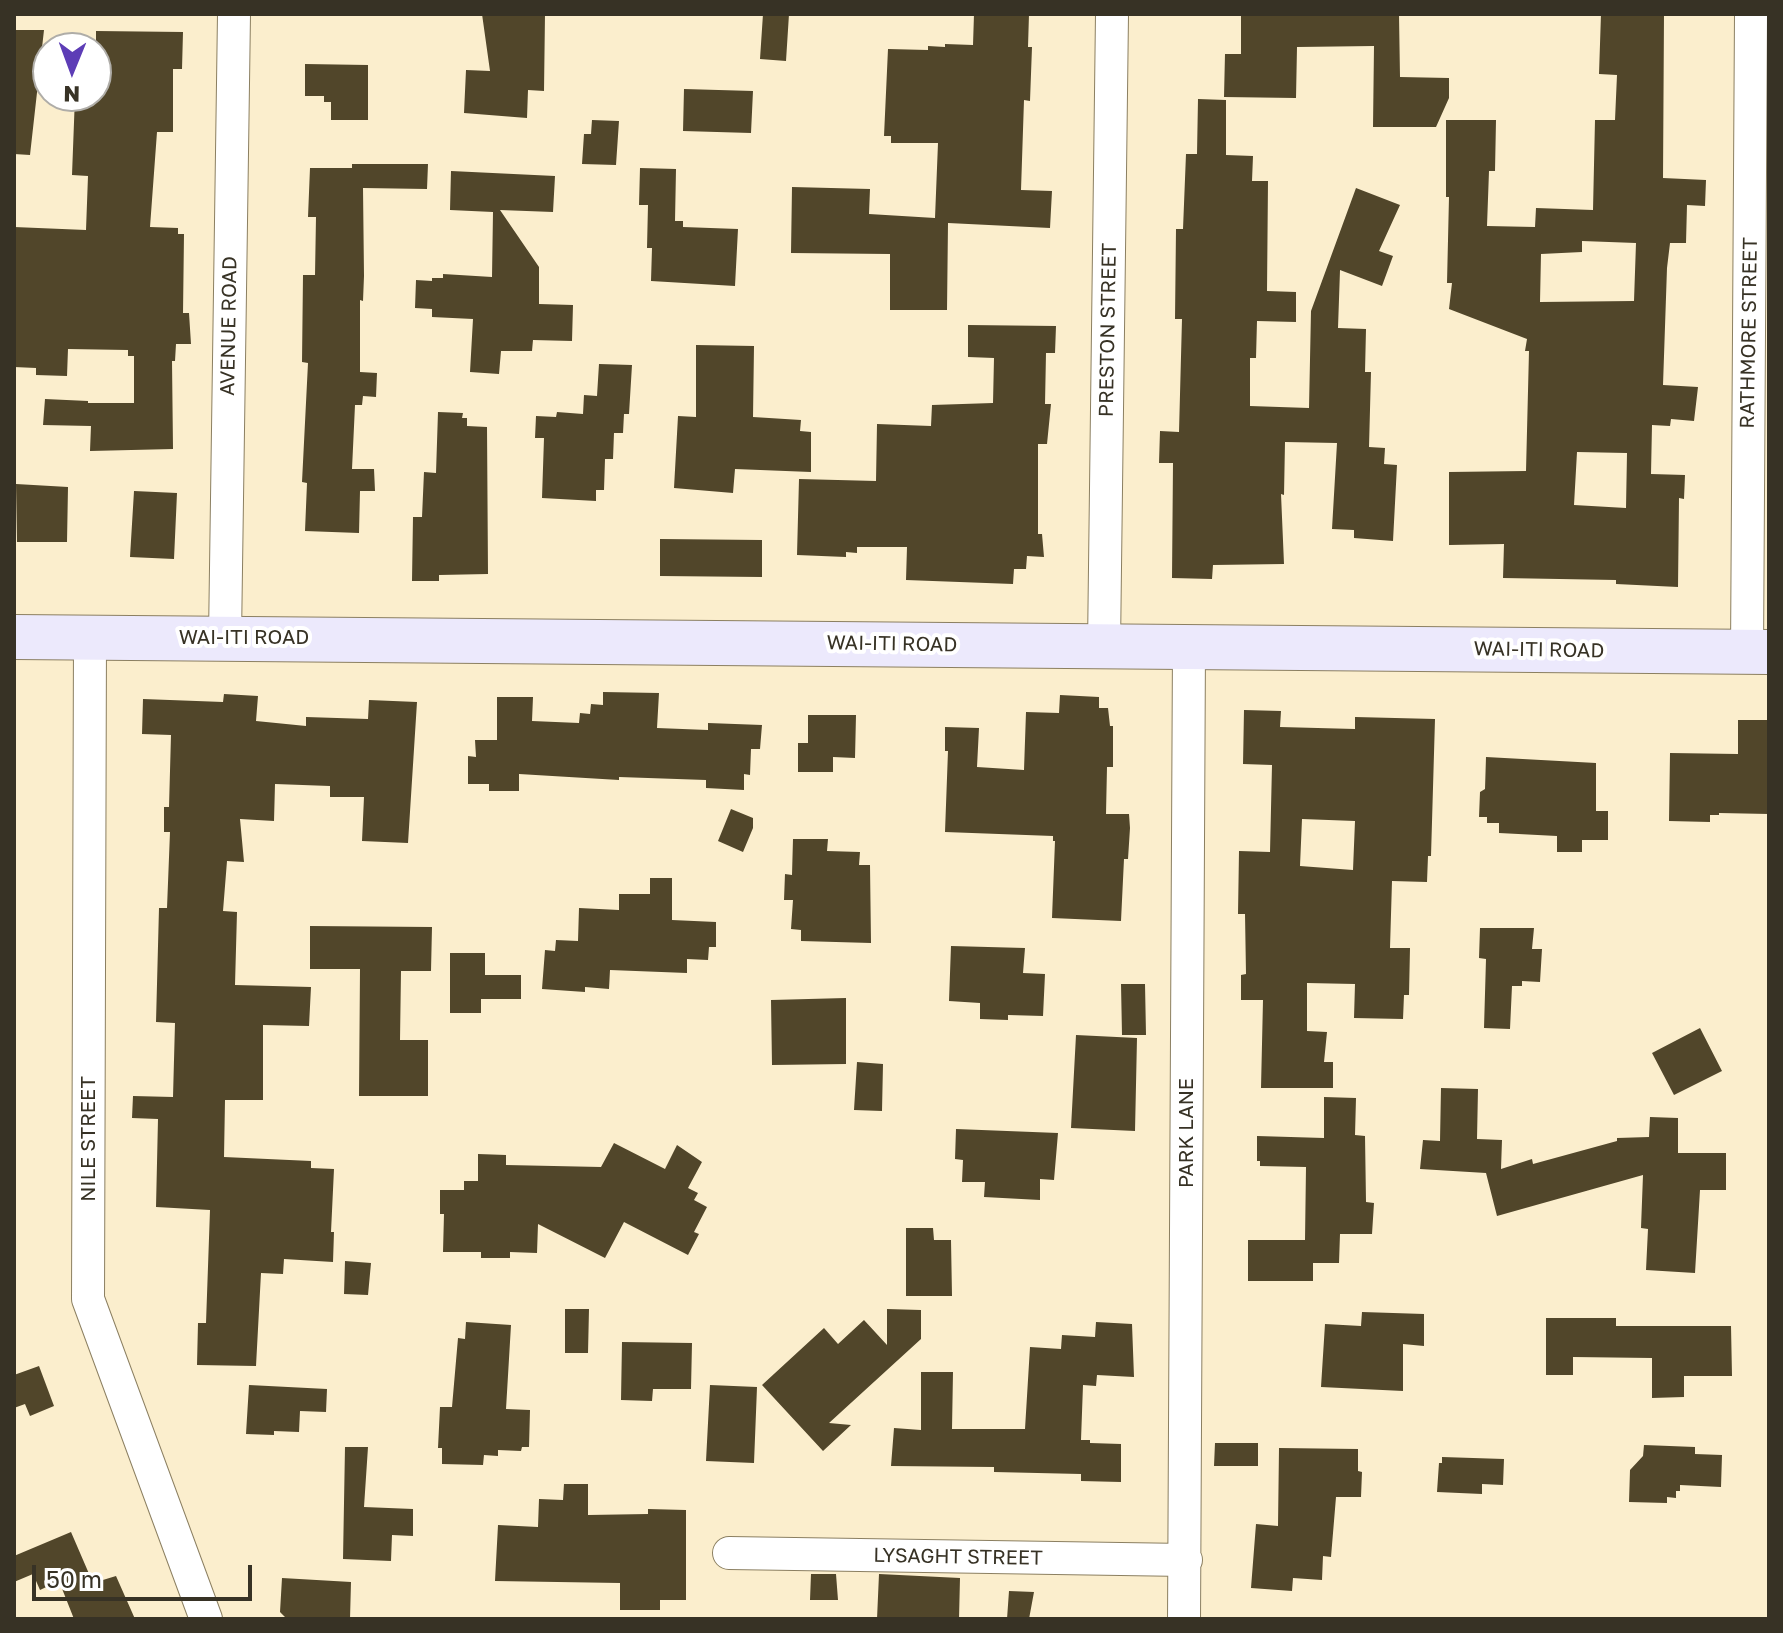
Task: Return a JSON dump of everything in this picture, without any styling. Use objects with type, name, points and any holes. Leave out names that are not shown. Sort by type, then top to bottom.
[{"type":"main road","name":"WAI-ITI ROAD","points":[[14,637],[1758,652]]},
{"type":"street","name":"AVENUE ROAD","points":[[225,637],[234,14]]},
{"type":"street","name":"PRESTON STREET","points":[[1104,646],[1112,14]]},
{"type":"street","name":"RATHMORE STREET","points":[[1751,14],[1758,652]]},
{"type":"street","name":"NILE STREET","points":[[90,637],[88,1299],[206,1619]]},
{"type":"street","name":"PARK LANE","points":[[1184,1619],[1189,646]]},
{"type":"street","name":"LYSAGHT STREET","points":[[729,1553],[1186,1560]]},
{"type":"building","points":[[482,14],[545,14],[544,91],[528,90],[527,118],[464,113],[466,70],[490,71]]},
{"type":"building","points":[[763,14],[789,14],[786,61],[760,59]]},
{"type":"building","points":[[974,14],[1029,14],[1028,47],[1032,47],[1030,101],[1024,100],[1021,190],[1052,191],[1050,228],[948,223],[947,310],[890,310],[890,254],[791,253],[792,187],[870,189],[869,214],[935,218],[938,143],[891,143],[891,136],[884,136],[888,49],[928,50],[928,46],[945,47],[945,44],[973,45]]},
{"type":"building","points":[[1241,14],[1399,15],[1400,77],[1449,78],[1449,98],[1436,127],[1373,127],[1374,46],[1297,47],[1296,98],[1224,97],[1225,54],[1241,54]]},
{"type":"building","points":[[1601,14],[1664,14],[1663,178],[1706,180],[1705,206],[1687,205],[1686,243],[1670,243],[1667,268],[1663,385],[1698,387],[1694,421],[1671,419],[1670,426],[1652,425],[1651,474],[1685,475],[1684,499],[1679,498],[1678,587],[1616,584],[1616,580],[1503,578],[1504,544],[1449,545],[1449,472],[1526,471],[1529,351],[1525,351],[1527,339],[1449,309],[1452,283],[1447,283],[1449,197],[1446,197],[1446,120],[1496,120],[1495,171],[1489,171],[1487,226],[1535,227],[1536,208],[1593,210],[1595,120],[1615,120],[1617,75],[1599,74]],"holes":[[[1582,241],[1636,243],[1634,301],[1540,302],[1541,254],[1582,252]],[[1577,452],[1627,453],[1626,508],[1574,505]]]},
{"type":"building","points":[[14,30],[44,30],[32,32],[32,112],[35,112],[30,155],[14,154]]},
{"type":"building","points":[[96,31],[183,32],[182,69],[173,69],[173,132],[157,132],[150,227],[178,228],[178,234],[184,234],[183,313],[189,313],[191,344],[176,344],[175,361],[172,361],[173,449],[90,451],[91,426],[43,425],[45,399],[134,403],[134,356],[128,356],[128,350],[68,349],[67,376],[36,375],[36,368],[14,367],[14,227],[86,230],[88,176],[72,175],[74,112],[112,112],[112,32]]},
{"type":"building","points":[[305,64],[368,65],[368,120],[331,120],[331,102],[324,102],[324,96],[305,96]]},
{"type":"building","points":[[684,89],[753,91],[751,133],[683,131]]},
{"type":"building","points":[[1198,99],[1226,100],[1226,155],[1253,156],[1252,181],[1268,181],[1267,291],[1296,292],[1296,322],[1257,321],[1256,358],[1250,358],[1250,406],[1309,408],[1311,311],[1356,188],[1400,205],[1379,251],[1393,256],[1382,286],[1340,270],[1338,328],[1366,329],[1365,372],[1371,372],[1369,447],[1385,448],[1384,464],[1397,465],[1393,541],[1354,538],[1354,530],[1332,529],[1337,443],[1285,442],[1284,495],[1281,494],[1284,564],[1213,565],[1212,579],[1172,578],[1173,463],[1159,463],[1160,431],[1179,432],[1182,319],[1175,319],[1176,229],[1183,229],[1186,154],[1197,154]]},
{"type":"building","points":[[592,120],[619,121],[616,165],[582,164],[584,134],[591,134]]},
{"type":"building","points":[[352,164],[428,164],[427,189],[363,188],[364,276],[363,301],[360,300],[360,372],[377,373],[376,397],[363,396],[362,405],[355,405],[352,469],[374,469],[375,491],[360,491],[359,533],[305,531],[307,483],[302,482],[308,363],[302,362],[303,275],[315,275],[316,217],[308,217],[310,168],[352,168]]},
{"type":"building","points":[[640,168],[676,169],[675,221],[683,221],[683,227],[738,229],[735,286],[651,281],[652,248],[647,248],[648,205],[639,205]]},
{"type":"building","points":[[451,171],[555,176],[553,212],[500,210],[539,267],[539,304],[573,305],[572,341],[533,340],[532,351],[501,351],[499,374],[470,372],[473,319],[432,317],[432,309],[415,308],[416,280],[432,281],[432,278],[443,278],[443,274],[492,277],[493,212],[450,210]]},
{"type":"building","points":[[968,325],[1056,326],[1055,353],[1046,353],[1045,404],[1051,404],[1047,444],[1038,444],[1038,534],[1042,534],[1044,557],[1027,556],[1026,569],[1014,569],[1013,584],[906,580],[907,547],[857,547],[857,553],[846,552],[846,557],[797,555],[799,479],[876,481],[877,424],[931,426],[932,405],[993,403],[994,358],[968,357]]},
{"type":"building","points":[[696,345],[754,346],[753,417],[801,420],[800,431],[811,432],[811,472],[735,469],[733,493],[674,488],[678,416],[696,417]]},
{"type":"building","points":[[599,364],[632,365],[629,414],[624,414],[623,433],[614,433],[613,459],[605,459],[604,490],[596,490],[596,501],[542,498],[544,438],[535,438],[536,416],[556,417],[557,412],[583,414],[584,395],[597,396]]},
{"type":"building","points":[[438,412],[463,413],[462,418],[467,418],[467,426],[487,427],[488,574],[439,575],[439,581],[412,581],[413,517],[422,517],[424,472],[436,473]]},
{"type":"building","points":[[16,484],[68,487],[67,542],[17,542]]},
{"type":"building","points":[[134,491],[177,493],[174,559],[130,557]]},
{"type":"building","points":[[660,539],[762,540],[762,577],[660,576]]},
{"type":"building","points":[[603,692],[659,693],[657,728],[708,730],[708,723],[762,725],[760,749],[751,749],[750,775],[744,774],[744,790],[706,788],[706,780],[619,777],[619,780],[519,774],[519,791],[489,791],[489,784],[468,784],[468,756],[476,757],[475,740],[497,740],[497,697],[533,697],[532,721],[579,723],[580,713],[590,714],[591,704],[603,705]]},
{"type":"building","points":[[224,694],[258,696],[256,721],[306,726],[306,717],[368,719],[369,700],[417,702],[408,843],[362,841],[364,797],[330,797],[330,786],[275,784],[274,821],[240,819],[244,862],[227,861],[223,911],[237,912],[235,985],[311,987],[309,1026],[263,1025],[263,1100],[225,1100],[224,1157],[311,1161],[311,1168],[334,1169],[333,1262],[284,1259],[283,1274],[261,1273],[256,1366],[197,1365],[198,1323],[206,1323],[210,1210],[156,1207],[158,1119],[132,1118],[133,1096],[173,1097],[175,1023],[156,1022],[159,908],[167,908],[170,832],[164,832],[164,807],[169,807],[171,735],[142,734],[143,699],[223,702]]},
{"type":"building","points":[[1060,695],[1099,697],[1099,708],[1108,708],[1110,726],[1113,726],[1113,767],[1107,767],[1106,814],[1129,814],[1130,828],[1128,859],[1124,859],[1121,921],[1052,918],[1053,836],[945,832],[948,751],[945,751],[945,727],[979,728],[977,767],[1024,770],[1026,712],[1059,713]]},
{"type":"building","points":[[1244,710],[1281,711],[1280,727],[1355,729],[1355,717],[1435,719],[1431,856],[1428,856],[1427,882],[1392,881],[1390,948],[1410,948],[1409,995],[1404,995],[1403,1019],[1354,1018],[1355,984],[1307,983],[1307,1031],[1327,1032],[1324,1062],[1333,1062],[1333,1088],[1261,1088],[1263,1000],[1241,1000],[1241,975],[1246,974],[1245,914],[1238,914],[1239,851],[1270,852],[1272,765],[1243,764]],"holes":[[[1302,819],[1355,821],[1353,870],[1300,866]]]},
{"type":"building","points":[[808,715],[856,715],[855,758],[833,757],[833,772],[798,772],[798,743],[808,743]]},
{"type":"building","points":[[1738,720],[1769,720],[1769,814],[1719,813],[1710,815],[1710,822],[1669,821],[1670,753],[1738,754]]},
{"type":"building","points":[[1486,757],[1596,763],[1596,811],[1608,811],[1608,840],[1582,840],[1582,852],[1557,852],[1557,836],[1499,833],[1499,823],[1487,823],[1487,817],[1479,817],[1480,792],[1485,789]]},
{"type":"building","points":[[731,809],[753,818],[753,828],[743,852],[718,841]]},
{"type":"building","points":[[793,839],[828,839],[827,851],[860,852],[859,865],[870,865],[871,943],[801,941],[801,930],[791,929],[793,900],[784,900],[785,874],[792,875]]},
{"type":"building","points":[[650,878],[672,878],[672,920],[716,922],[716,947],[709,947],[708,960],[687,959],[687,973],[610,970],[609,989],[585,987],[585,992],[542,989],[545,950],[555,951],[556,940],[578,941],[579,908],[619,910],[619,894],[650,894]]},
{"type":"building","points":[[310,926],[432,927],[431,971],[401,971],[400,1040],[428,1040],[428,1096],[359,1096],[360,969],[310,969]]},
{"type":"building","points":[[1480,928],[1534,928],[1532,949],[1542,949],[1540,982],[1522,981],[1522,986],[1512,986],[1510,1029],[1484,1028],[1486,959],[1479,958]]},
{"type":"building","points":[[951,946],[1025,948],[1023,973],[1045,974],[1043,1016],[1008,1015],[1008,1020],[980,1019],[980,1003],[949,1001]]},
{"type":"building","points":[[450,953],[485,953],[485,975],[521,975],[521,999],[481,999],[481,1013],[450,1013]]},
{"type":"building","points":[[1121,984],[1145,984],[1146,1035],[1122,1035]]},
{"type":"building","points":[[846,998],[846,1064],[772,1065],[771,1000]]},
{"type":"building","points":[[1700,1028],[1722,1071],[1674,1095],[1652,1053]]},
{"type":"building","points":[[1076,1035],[1137,1038],[1135,1131],[1071,1128]]},
{"type":"building","points":[[857,1062],[883,1064],[882,1111],[854,1110]]},
{"type":"building","points":[[1441,1088],[1478,1089],[1477,1139],[1502,1140],[1501,1169],[1532,1159],[1533,1164],[1617,1141],[1617,1138],[1649,1137],[1650,1117],[1678,1118],[1678,1153],[1726,1153],[1726,1190],[1700,1190],[1695,1273],[1646,1270],[1648,1229],[1641,1228],[1643,1175],[1497,1216],[1486,1173],[1420,1169],[1423,1140],[1440,1141]]},
{"type":"building","points":[[1324,1097],[1356,1098],[1355,1135],[1365,1136],[1366,1202],[1374,1203],[1372,1234],[1340,1234],[1339,1263],[1313,1263],[1313,1281],[1248,1281],[1248,1240],[1305,1240],[1306,1167],[1260,1166],[1260,1161],[1257,1161],[1257,1136],[1324,1138]]},
{"type":"building","points":[[956,1129],[1058,1133],[1054,1180],[1040,1179],[1040,1200],[984,1197],[985,1182],[962,1182],[963,1160],[955,1159]]},
{"type":"building","points":[[614,1143],[665,1169],[677,1145],[702,1162],[688,1188],[698,1193],[694,1200],[707,1207],[694,1232],[699,1234],[688,1255],[624,1222],[605,1258],[538,1224],[537,1253],[510,1252],[510,1258],[481,1258],[481,1252],[443,1252],[444,1214],[440,1214],[440,1190],[464,1190],[464,1181],[478,1181],[478,1154],[506,1155],[506,1165],[601,1167]]},
{"type":"building","points":[[906,1228],[933,1228],[934,1240],[951,1240],[952,1296],[906,1296]]},
{"type":"building","points":[[345,1261],[371,1263],[368,1295],[344,1294]]},
{"type":"building","points":[[565,1309],[589,1309],[588,1353],[565,1353]]},
{"type":"building","points":[[887,1309],[921,1310],[921,1339],[829,1423],[851,1425],[823,1451],[762,1385],[824,1328],[838,1344],[864,1320],[887,1345]]},
{"type":"building","points":[[1362,1312],[1424,1314],[1424,1346],[1403,1344],[1403,1391],[1321,1387],[1325,1324],[1361,1326]]},
{"type":"building","points":[[1546,1318],[1616,1318],[1616,1326],[1731,1326],[1732,1376],[1684,1376],[1684,1397],[1652,1398],[1652,1358],[1573,1357],[1573,1375],[1546,1375]]},
{"type":"building","points":[[466,1322],[511,1325],[506,1409],[530,1410],[529,1447],[522,1447],[521,1451],[498,1450],[498,1456],[484,1455],[483,1465],[442,1464],[442,1448],[438,1448],[440,1407],[452,1407],[458,1338],[465,1339]]},
{"type":"building","points":[[1096,1322],[1132,1324],[1134,1377],[1097,1375],[1096,1386],[1083,1385],[1081,1440],[1121,1444],[1121,1482],[1081,1481],[1081,1474],[994,1472],[994,1467],[891,1466],[894,1428],[921,1430],[921,1372],[953,1372],[952,1429],[1025,1429],[1030,1347],[1061,1349],[1062,1335],[1095,1337]]},
{"type":"building","points":[[622,1342],[692,1343],[691,1389],[653,1389],[652,1401],[621,1400]]},
{"type":"building","points":[[39,1366],[54,1406],[30,1416],[25,1404],[14,1408],[14,1375]]},
{"type":"building","points":[[249,1385],[327,1389],[326,1412],[300,1411],[299,1432],[246,1434]]},
{"type":"building","points":[[710,1385],[757,1387],[754,1463],[706,1461]]},
{"type":"building","points":[[1215,1443],[1258,1443],[1258,1466],[1214,1466]]},
{"type":"building","points":[[1644,1445],[1695,1447],[1695,1454],[1722,1455],[1721,1487],[1680,1485],[1676,1498],[1667,1497],[1667,1503],[1629,1502],[1630,1470],[1643,1456]]},
{"type":"building","points":[[345,1447],[368,1447],[364,1507],[413,1509],[413,1536],[392,1535],[391,1561],[343,1559]]},
{"type":"building","points":[[1279,1448],[1358,1449],[1358,1471],[1362,1472],[1361,1497],[1336,1497],[1331,1557],[1323,1556],[1322,1580],[1293,1578],[1292,1591],[1251,1588],[1256,1524],[1278,1526]]},
{"type":"building","points":[[1442,1457],[1504,1459],[1503,1485],[1482,1484],[1482,1494],[1437,1492]]},
{"type":"building","points":[[564,1484],[588,1484],[588,1515],[648,1514],[648,1509],[686,1510],[686,1600],[660,1600],[660,1610],[620,1610],[620,1583],[495,1581],[498,1525],[538,1527],[539,1499],[563,1500]]},
{"type":"building","points":[[71,1532],[93,1583],[116,1576],[135,1619],[74,1619],[59,1581],[40,1590],[33,1574],[14,1582],[14,1556]]},
{"type":"building","points":[[811,1574],[836,1574],[838,1600],[810,1600]]},
{"type":"building","points":[[879,1574],[960,1578],[959,1619],[877,1619]]},
{"type":"building","points":[[282,1578],[351,1582],[350,1619],[287,1619],[280,1612]]},
{"type":"building","points":[[1009,1591],[1034,1592],[1029,1619],[1007,1619]]}]
